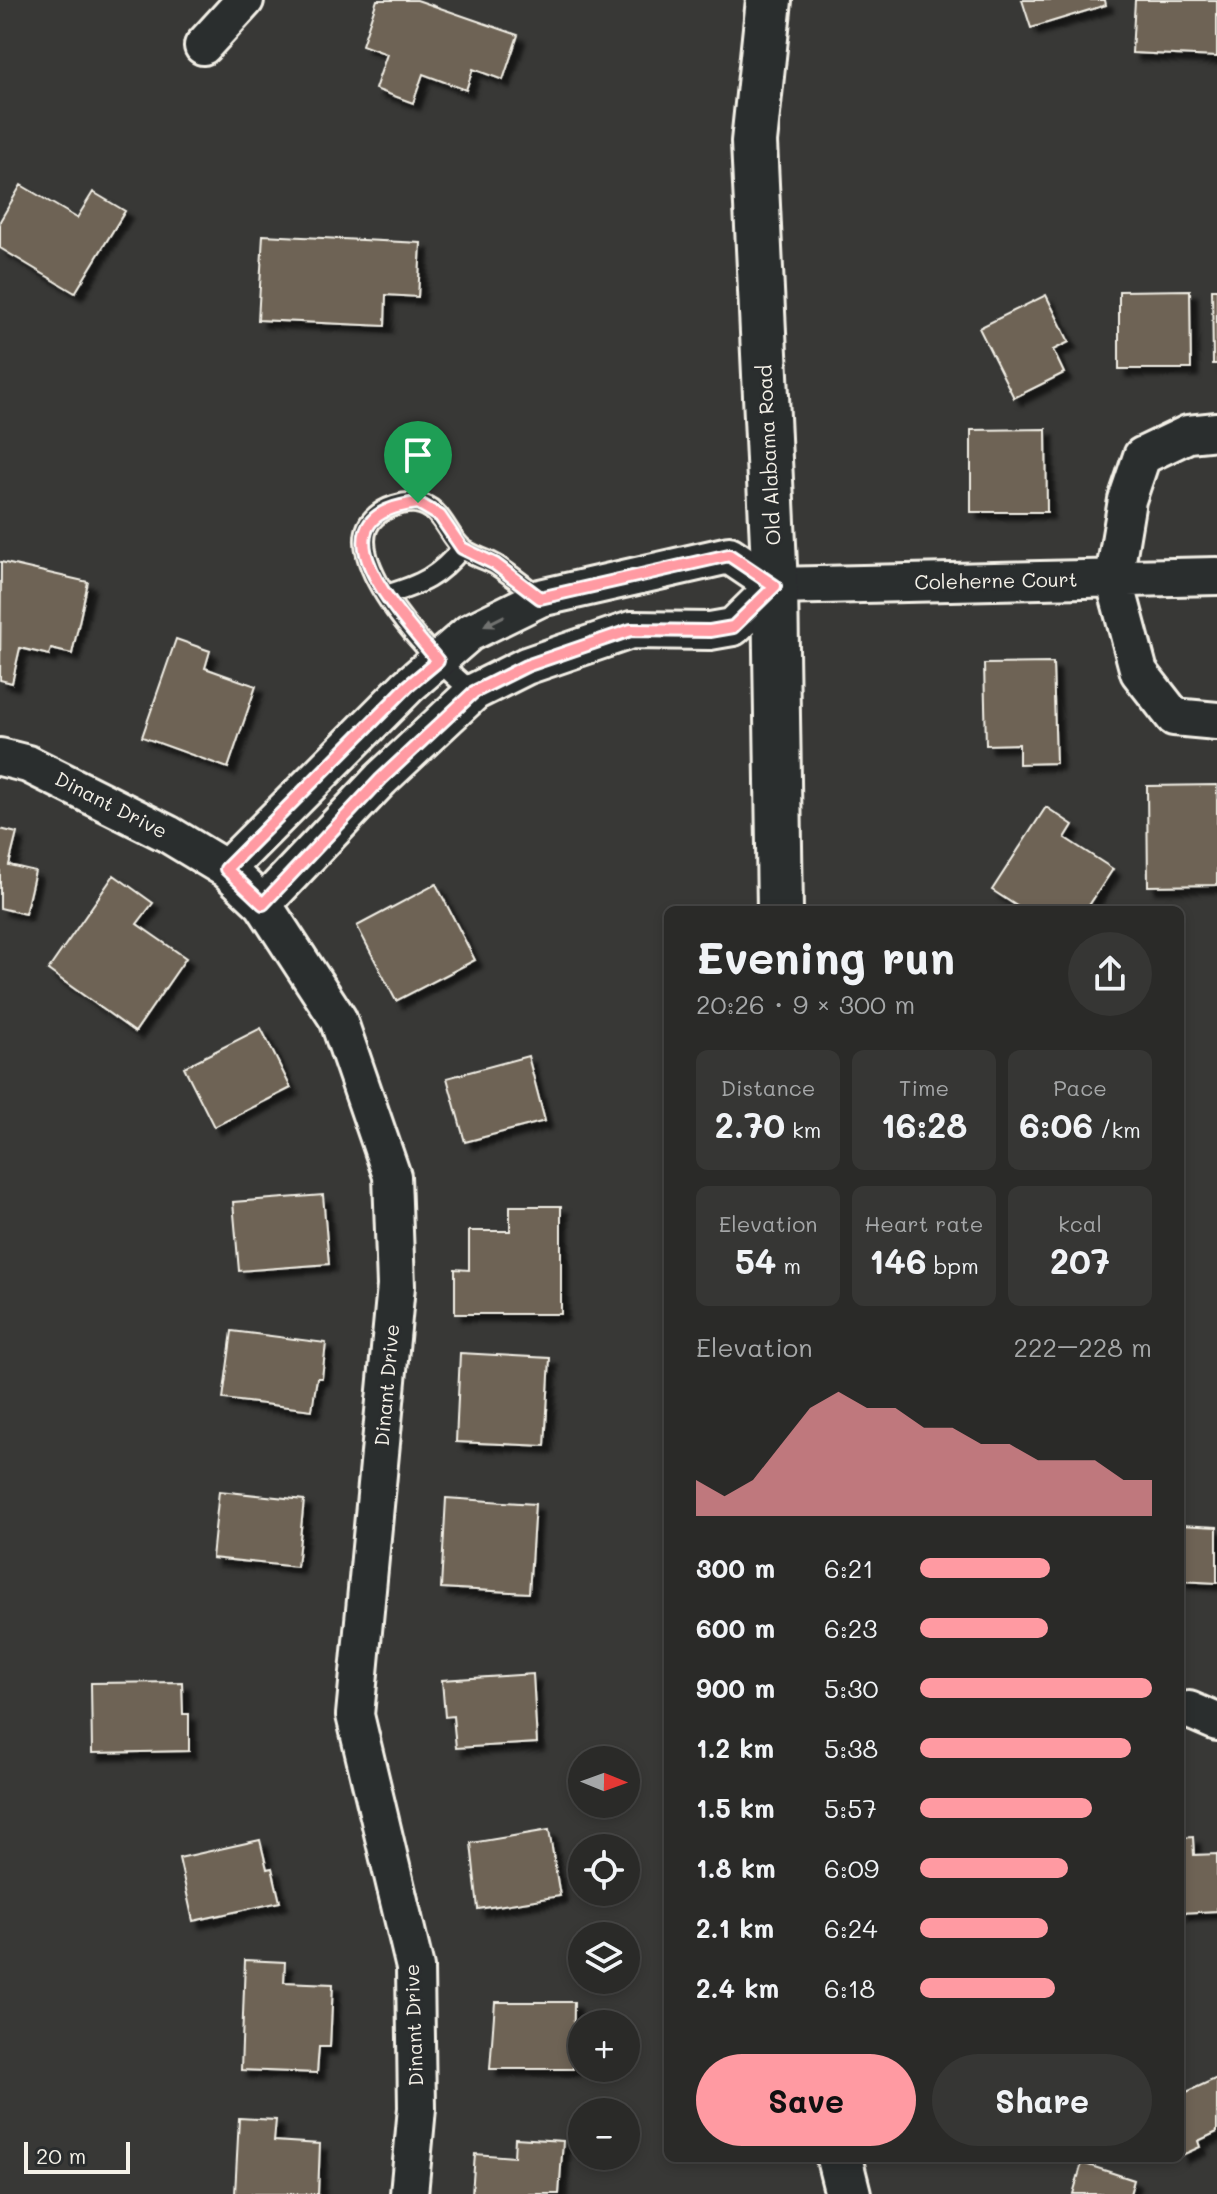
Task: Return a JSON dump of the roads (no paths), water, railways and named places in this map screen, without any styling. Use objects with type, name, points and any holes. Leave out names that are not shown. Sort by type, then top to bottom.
[{"type":"main road","name":"Old Alabama Road","points":[[769,0],[754,142],[775,586],[780,906]]},
{"type":"main road","points":[[840,2162],[848,2194]]},
{"type":"street","points":[[203,46],[245,0]]},
{"type":"street","points":[[1217,431],[1188,434],[1142,456],[1127,500],[1114,578],[1139,672],[1174,717],[1217,721]]},
{"type":"street","points":[[226,869],[408,686],[469,633],[540,598],[617,578],[729,555],[775,586],[733,627],[710,631],[631,630],[526,666],[474,692],[381,779],[263,904]]},
{"type":"street","name":"Coleherne Court","points":[[775,586],[1217,576]]},
{"type":"street","points":[[617,578],[631,630]]},
{"type":"street","name":"Dinant Drive","points":[[0,757],[28,764],[168,834],[226,869],[263,904],[338,1019],[392,1176],[396,1286],[355,1715],[415,1968],[417,2108],[409,2194]]},
{"type":"lane","points":[[474,692],[453,678],[375,581],[363,549],[365,532],[374,517],[391,506],[418,503],[440,516],[462,548],[495,564],[540,598]]},
{"type":"lane","points":[[386,595],[421,584],[443,572],[462,548]]}]
